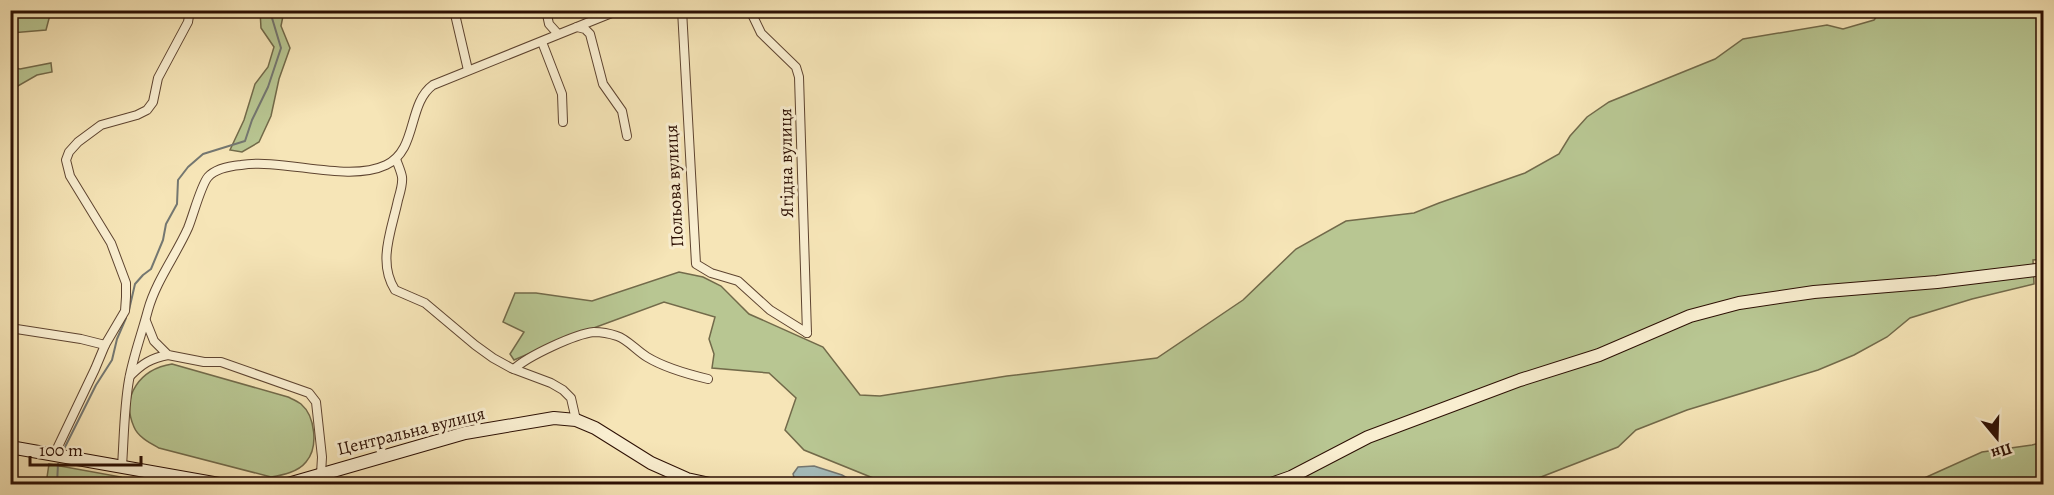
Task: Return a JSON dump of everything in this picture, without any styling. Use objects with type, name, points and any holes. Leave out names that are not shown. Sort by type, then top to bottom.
[{"type":"main road","points":[[1271,484],[1291,477],[1368,436],[1520,380],[1599,355],[1690,316],[1739,303],[1814,292],[2043,270]]},
{"type":"main road","name":"Центральна вулиця","points":[[288,484],[465,432],[554,418],[576,420],[595,428],[651,463],[687,479],[710,484]]},
{"type":"main road","points":[[10,447],[219,484]]},
{"type":"street","points":[[54,455],[105,345],[125,311],[126,283],[111,243],[70,176],[66,160],[69,152],[78,142],[101,125],[137,116],[147,110],[153,102],[158,78],[188,22],[190,10]]},
{"type":"street","points":[[454,10],[468,70]]},
{"type":"street","points":[[546,10],[549,24],[558,34]]},
{"type":"street","points":[[122,466],[130,377],[148,309],[187,229],[206,179],[216,171],[243,164],[356,171],[373,169],[396,159],[411,132],[421,98],[433,85],[619,10]]},
{"type":"street","name":"Польова вулиця","points":[[682,10],[696,264],[711,273],[738,281],[770,310],[807,333]]},
{"type":"street","name":"Ягідна вулиця","points":[[750,10],[761,33],[791,63],[799,76],[807,333]]},
{"type":"street","points":[[777,10],[788,10]]},
{"type":"street","points":[[577,27],[585,29],[590,34],[603,84],[622,111],[627,136]]},
{"type":"street","points":[[542,42],[562,94],[563,122]]},
{"type":"street","points":[[396,159],[402,177],[386,253],[388,275],[395,290],[425,303],[475,345],[514,369],[563,390],[570,398],[576,420]]},
{"type":"street","points":[[146,321],[154,341],[168,355]]},
{"type":"street","points":[[10,328],[105,345]]},
{"type":"street","points":[[514,369],[522,361],[534,355],[575,337],[594,332],[617,336],[649,358],[708,379]]},
{"type":"street","points":[[130,377],[154,357],[168,355],[204,362],[221,362],[309,393],[316,402],[322,457],[321,474]]},
{"type":"green space","points":[[11,10],[51,11],[46,30],[11,33]]},
{"type":"green space","points":[[260,11],[284,11],[281,26],[290,48],[279,79],[271,116],[259,142],[242,152],[230,150],[244,120],[255,84],[268,67],[274,47],[261,28]]},
{"type":"green space","points":[[1881,11],[2043,11],[2044,259],[2033,260],[2034,284],[1972,299],[1910,318],[1887,337],[1854,355],[1818,370],[1687,410],[1636,430],[1618,447],[1523,484],[879,484],[873,478],[804,450],[785,430],[796,398],[769,373],[712,368],[714,354],[709,339],[715,317],[664,302],[514,360],[510,354],[524,332],[503,322],[515,293],[536,293],[592,301],[679,272],[703,277],[721,286],[749,314],[823,347],[860,395],[880,396],[1007,376],[1157,358],[1243,300],[1296,249],[1346,221],[1414,213],[1525,173],[1559,154],[1570,136],[1587,117],[1609,102],[1715,59],[1743,39],[1827,25],[1843,29],[1874,20]]},
{"type":"green space","points":[[51,63],[52,72],[37,75],[11,90],[11,67],[20,69]]},
{"type":"green space","points":[[172,364],[288,397],[301,404],[310,416],[314,432],[313,448],[306,462],[295,471],[271,477],[159,448],[138,434],[130,415],[132,394],[136,385],[151,371]]},
{"type":"green space","points":[[2043,442],[2043,484],[1911,484],[1982,452]]},
{"type":"green space","points":[[49,464],[121,477],[119,484],[46,484]]},
{"type":"water","points":[[814,466],[842,475],[858,484],[796,484],[793,474],[798,467]]},
{"type":"waterway","points":[[129,310],[135,284],[151,269],[163,240],[166,224],[177,204],[178,180],[188,167],[203,154],[245,141],[268,87],[281,48],[272,18],[273,10]]},
{"type":"waterway","points":[[63,451],[96,385],[112,360],[117,339],[126,318]]},
{"type":"waterway","points":[[57,484],[58,464]]}]
